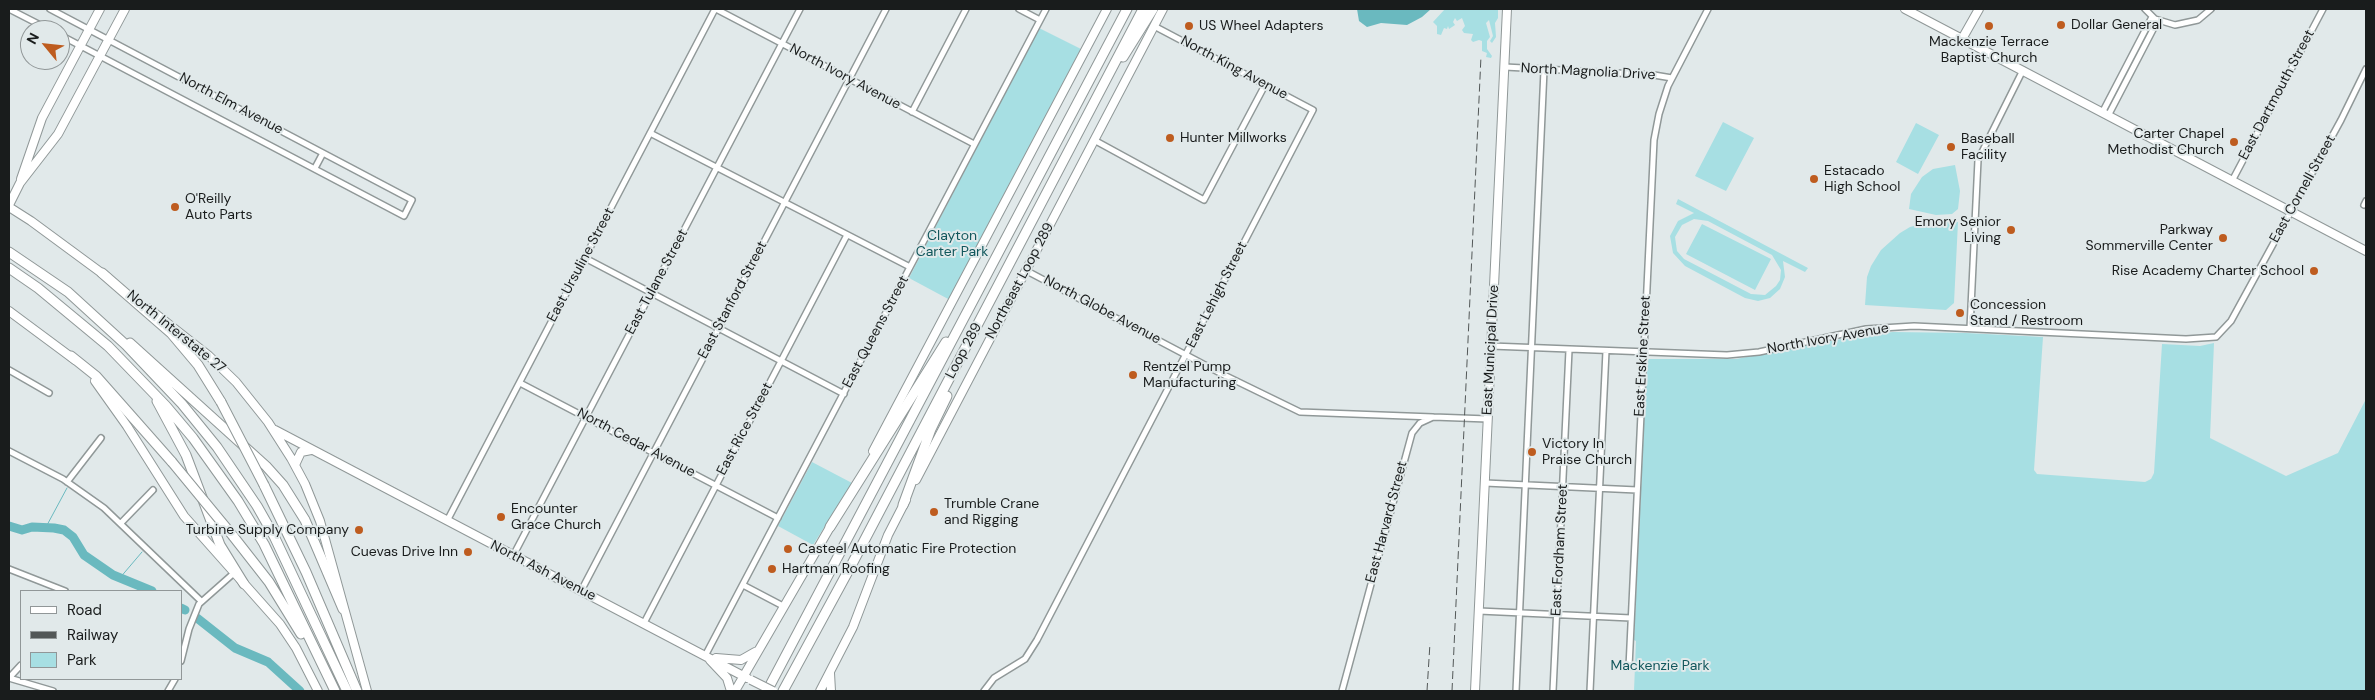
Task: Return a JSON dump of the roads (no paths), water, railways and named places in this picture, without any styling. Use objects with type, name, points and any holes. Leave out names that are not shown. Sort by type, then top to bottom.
[{"type":"highway","points":[[1077,104],[1122,9]]},
{"type":"highway","name":"Loop 289","points":[[767,691],[1127,9]]},
{"type":"highway","name":"Loop 289","points":[[783,691],[1143,9]]},
{"type":"highway","points":[[1092,106],[1153,9]]},
{"type":"highway","points":[[903,505],[931,429],[994,302],[1016,250]]},
{"type":"highway","points":[[9,252],[68,292],[156,365],[277,478],[305,520],[343,609]]},
{"type":"highway","points":[[830,527],[930,369],[993,263]]},
{"type":"highway","points":[[9,268],[54,301],[108,346],[151,390],[193,438],[249,519],[273,561],[335,691]]},
{"type":"highway","points":[[102,274],[171,333],[198,366],[221,402],[306,572],[357,691]]},
{"type":"highway","points":[[68,292],[126,345],[182,404],[217,447],[257,506],[274,536],[347,691]]},
{"type":"highway","points":[[72,356],[96,376],[172,462],[233,536],[281,600],[335,691]]},
{"type":"highway","points":[[151,390],[186,455],[220,545],[244,584]]},
{"type":"main road","points":[[9,206],[20,183],[36,131],[100,9]]},
{"type":"main road","points":[[20,183],[58,134],[125,9]]},
{"type":"main road","points":[[733,691],[830,527],[953,302],[1107,9]]},
{"type":"main road","name":"Northeast Loop 289","points":[[820,691],[853,627],[885,542],[903,505],[1163,9]]},
{"type":"main road","name":"East Municipal Drive","points":[[1475,691],[1507,9]]},
{"type":"main road","points":[[1905,9],[2366,251]]},
{"type":"main road","points":[[1962,39],[1979,9]]},
{"type":"main road","name":"North Interstate 27","points":[[9,206],[209,356],[253,402],[273,429],[295,465],[320,522],[335,569],[343,609],[367,691]]},
{"type":"main road","points":[[9,310],[72,356],[85,368],[109,399],[184,516],[288,637],[318,691]]},
{"type":"main road","name":"North Ash Avenue","points":[[273,429],[773,691]]},
{"type":"main road","points":[[295,465],[301,452],[314,450]]},
{"type":"main road","points":[[706,656],[741,660],[756,652]]},
{"type":"main road","points":[[706,656],[728,678],[733,691]]},
{"type":"main road","points":[[830,672],[831,691]]},
{"type":"street","points":[[9,9],[30,20]]},
{"type":"street","name":"North Elm Avenue","points":[[50,9],[412,200],[404,216],[70,40]]},
{"type":"street","name":"North Ivory Avenue","points":[[716,9],[974,144]]},
{"type":"street","name":"East Ursuline Street","points":[[447,521],[716,9]]},
{"type":"street","name":"East Tulane Street","points":[[513,556],[800,9]]},
{"type":"street","name":"East Stanford Street","points":[[581,591],[886,9]]},
{"type":"street","points":[[912,112],[966,9]]},
{"type":"street","points":[[1019,9],[1040,20]]},
{"type":"street","name":"East Queens Street","points":[[706,656],[1046,9]]},
{"type":"street","name":"East Erskine Street","points":[[1629,667],[1654,140],[1663,99],[1708,9]]},
{"type":"street","points":[[2145,9],[2152,17],[2175,25],[2198,20],[2211,9]]},
{"type":"street","name":"East Dartmouth Street","points":[[2232,181],[2323,9]]},
{"type":"street","points":[[2105,114],[2152,17]]},
{"type":"street","points":[[2105,114],[2158,20]]},
{"type":"street","name":"North King Avenue","points":[[1154,26],[1313,110]]},
{"type":"street","name":"North Magnolia Drive","points":[[1505,67],[1654,75],[1672,78]]},
{"type":"street","name":"East Cornell Street","points":[[2164,338],[2209,339],[2216,337],[2227,327],[2341,120],[2366,69]]},
{"type":"street","points":[[1516,691],[1544,70]]},
{"type":"street","points":[[1970,328],[1978,160],[2023,70]]},
{"type":"street","points":[[1094,140],[1204,200],[1265,85]]},
{"type":"street","name":"East Lehigh Street","points":[[984,691],[994,678],[1021,662],[1030,653],[1313,110]]},
{"type":"street","points":[[650,133],[910,268]]},
{"type":"street","points":[[315,168],[323,153]]},
{"type":"street","name":"East Rice Street","points":[[644,623],[847,235]]},
{"type":"street","points":[[585,258],[844,394]]},
{"type":"street","name":"North Globe Avenue","points":[[1026,270],[1186,355],[1300,412],[1433,418]]},
{"type":"street","name":"North Ivory Avenue","points":[[1491,346],[1690,355],[1742,354],[1880,328],[1970,328],[2164,338]]},
{"type":"street","name":"East Fordham Street","points":[[1553,691],[1569,350]]},
{"type":"street","points":[[1590,691],[1606,351]]},
{"type":"street","points":[[9,369],[49,393]]},
{"type":"street","name":"North Cedar Avenue","points":[[520,383],[778,518]]},
{"type":"street","points":[[1433,418],[1488,419]]},
{"type":"street","name":"East Harvard Street","points":[[1342,691],[1409,440],[1417,426],[1433,418]]},
{"type":"street","points":[[67,482],[101,438]]},
{"type":"street","points":[[9,451],[67,482],[104,508],[201,601]]},
{"type":"street","points":[[1485,483],[1637,490]]},
{"type":"street","points":[[121,523],[153,490]]},
{"type":"street","points":[[9,569],[62,590]]},
{"type":"street","points":[[182,657],[189,629],[201,601],[234,573]]},
{"type":"street","points":[[743,585],[783,606]]},
{"type":"street","points":[[1479,611],[1631,618]]},
{"type":"street","points":[[20,666],[9,678],[53,691]]},
{"type":"waterway","points":[[46,527],[67,488]]},
{"type":"waterway","points":[[9,526],[22,530],[32,527],[64,530],[73,537],[84,555],[113,575],[150,590]]},
{"type":"waterway","points":[[119,579],[142,552]]},
{"type":"waterway","points":[[197,618],[235,648],[268,662],[300,691]]},
{"type":"railway","points":[[1452,691],[1481,56]]},
{"type":"railway","points":[[1427,691],[1430,643]]},
{"type":"place","name":"Dollar General","points":[[2061,25]]},
{"type":"place","name":"US Wheel Adapters","points":[[1189,26]]},
{"type":"place","name":"Mackenzie Terrace Baptist Church","points":[[1989,26]]},
{"type":"place","name":"Hunter Millworks","points":[[1170,138]]},
{"type":"place","name":"Carter Chapel Methodist Church","points":[[2234,142]]},
{"type":"place","name":"Baseball Facility","points":[[1951,147]]},
{"type":"place","name":"Estacado High School","points":[[1814,179]]},
{"type":"place","name":"O'Reilly Auto Parts","points":[[175,207]]},
{"type":"place","name":"Emory Senior Living","points":[[2011,230]]},
{"type":"place","name":"Parkway Sommerville Center","points":[[2223,238]]},
{"type":"place","name":"Rise Academy Charter School","points":[[2314,271]]},
{"type":"place","name":"Concession Stand / Restroom","points":[[1960,313]]},
{"type":"place","name":"Rentzel Pump Manufacturing","points":[[1133,375]]},
{"type":"place","name":"Victory In Praise Church","points":[[1532,452]]},
{"type":"place","name":"Trumble Crane and Rigging","points":[[934,512]]},
{"type":"place","name":"Encounter Grace Church","points":[[501,517]]},
{"type":"place","name":"Turbine Supply Company","points":[[359,530]]},
{"type":"place","name":"Casteel Automatic Fire Protection","points":[[788,549]]},
{"type":"place","name":"Cuevas Drive Inn","points":[[468,552]]},
{"type":"place","name":"Hartman Roofing","points":[[772,569]]},
{"type":"park label","name":"Clayton Carter Park","points":[[952,244]]},
{"type":"park label","name":"Mackenzie Park","points":[[1660,666]]}]
